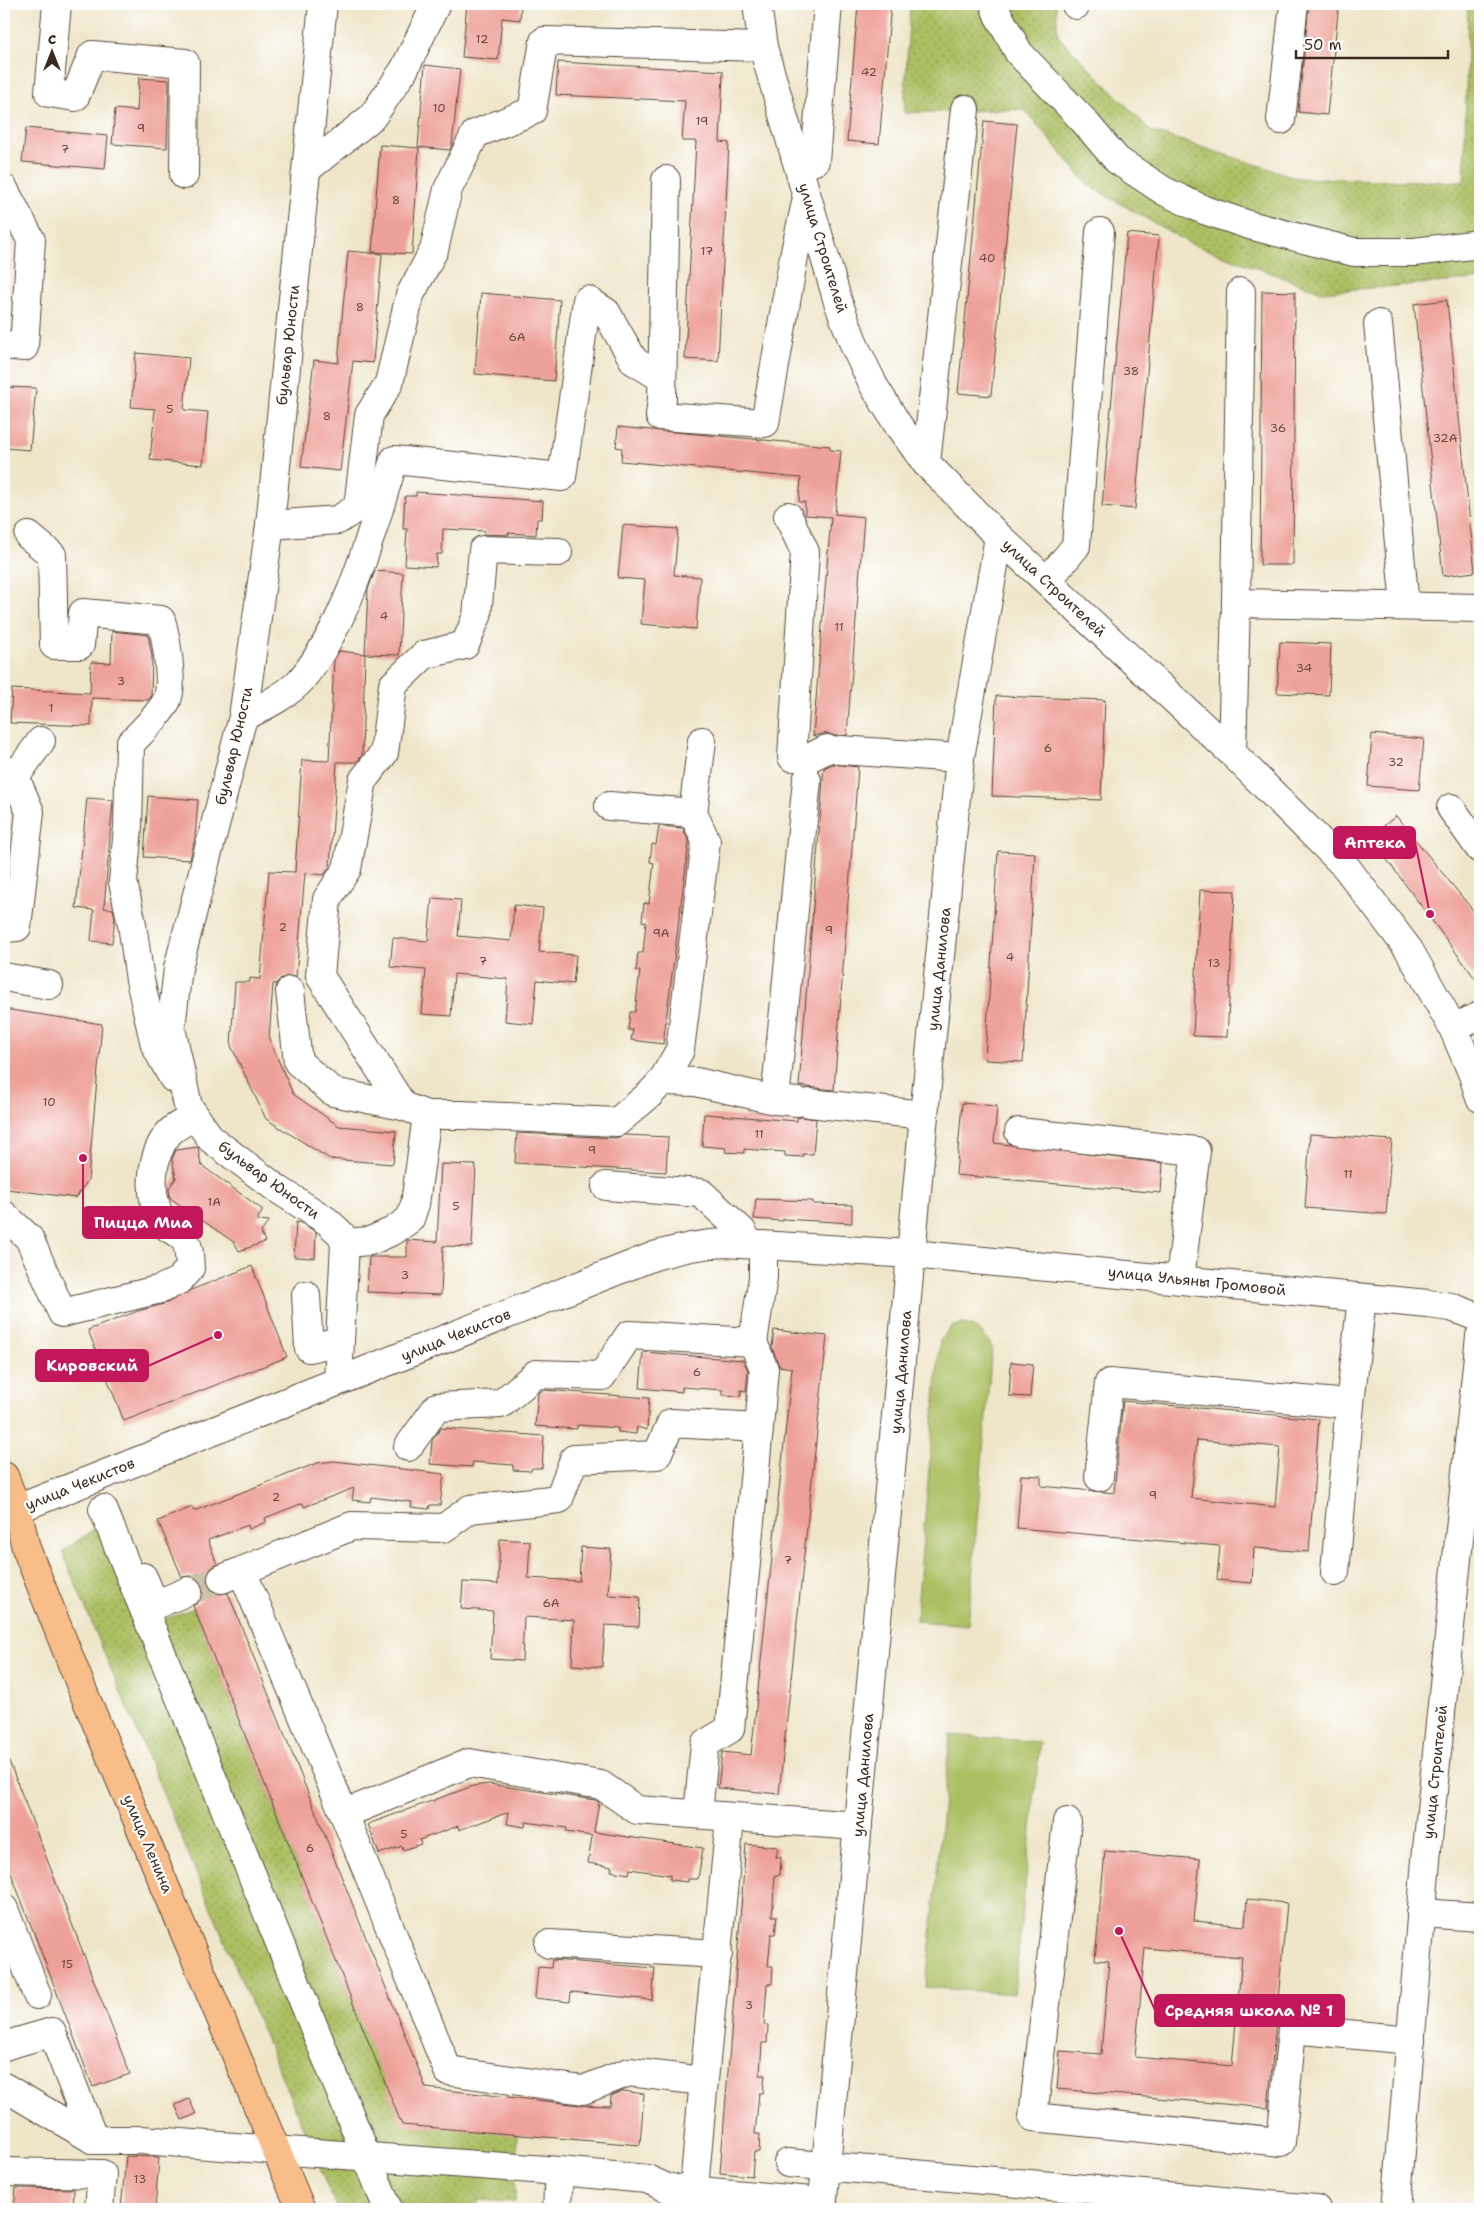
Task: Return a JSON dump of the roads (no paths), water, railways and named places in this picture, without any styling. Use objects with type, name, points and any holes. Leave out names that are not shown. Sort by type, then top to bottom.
[{"type":"main road","name":"улица Ленина","points":[[4,1476],[17,1509],[26,1548],[82,1689],[301,2209]]},
{"type":"street","points":[[57,4],[49,93],[75,97],[92,55],[185,63],[184,175]]},
{"type":"street","name":"бульвар Юности","points":[[323,4],[270,524],[243,717],[178,968],[171,1028],[191,1111],[211,1138],[276,1188],[327,1221],[341,1234],[345,1243]]},
{"type":"street","points":[[307,169],[372,117],[404,70],[436,4]]},
{"type":"street","name":"улица Строителей","points":[[757,4],[763,47],[838,302],[855,347],[874,386],[898,425],[926,463],[999,537],[1232,752],[1346,866],[1409,950],[1452,1028],[1473,1075],[1480,1098]]},
{"type":"street","points":[[799,167],[815,161],[828,4]]},
{"type":"street","points":[[994,4],[1019,53],[1083,120],[1117,160],[1164,191],[1204,210],[1249,226],[1354,252],[1414,252],[1480,244]]},
{"type":"street","points":[[1281,120],[1294,4]]},
{"type":"street","points":[[270,524],[338,520],[358,507],[369,415],[388,384],[410,295],[434,250],[448,189],[475,134],[532,111],[544,41],[763,47]]},
{"type":"street","points":[[926,463],[964,109]]},
{"type":"street","points":[[666,180],[660,416],[765,423],[794,256],[808,197]]},
{"type":"street","points":[[4,189],[31,240],[24,347],[4,345]]},
{"type":"street","points":[[1046,581],[1076,546],[1100,232]]},
{"type":"street","points":[[1232,752],[1241,292]]},
{"type":"street","points":[[243,717],[270,704],[300,681],[332,634],[359,567],[394,460],[562,477],[587,300],[606,312],[634,361],[662,378]]},
{"type":"street","points":[[1378,324],[1405,606]]},
{"type":"street","points":[[788,516],[805,552],[792,757],[809,758],[834,750],[960,758]]},
{"type":"street","points":[[4,1215],[29,1238],[62,1313],[160,1289],[178,1281],[190,1268],[189,1250],[184,1238],[168,1229],[160,1216],[153,1191],[154,1169],[169,1132],[191,1111],[155,1045],[140,980],[132,924],[123,882],[128,827],[130,744],[149,724],[168,699],[169,666],[162,620],[83,613],[80,645],[54,645],[52,555],[29,536]]},
{"type":"street","name":"улица Данилова","points":[[822,2206],[924,1115],[960,758],[999,537]]},
{"type":"street","points":[[338,1381],[345,1243],[370,1241],[393,1231],[410,1219],[415,1204],[415,1111],[320,976],[328,899],[347,869],[363,780],[384,753],[393,685],[424,656],[465,645],[477,616],[483,550],[558,552]]},
{"type":"street","points":[[1236,603],[1480,608]]},
{"type":"street","points":[[4,928],[17,927],[30,812],[10,773],[41,741]]},
{"type":"street","points":[[290,991],[298,1062],[333,1092],[415,1111],[617,1122],[649,1095],[662,1081],[680,1050],[706,841],[693,813],[702,741]]},
{"type":"street","points":[[794,1102],[807,780]]},
{"type":"street","points":[[610,806],[693,813]]},
{"type":"street","points":[[1451,808],[1480,849]]},
{"type":"street","points":[[4,977],[49,985]]},
{"type":"street","points":[[1452,1028],[1480,1016]]},
{"type":"street","points":[[680,1050],[696,1082]]},
{"type":"street","points":[[662,1081],[696,1082],[794,1102],[924,1115]]},
{"type":"street","points":[[1019,1132],[1196,1151],[1180,1279]]},
{"type":"street","points":[[606,1186],[701,1193],[756,1244],[763,1276],[753,1342],[764,1369],[730,1729],[705,1744],[698,1813]]},
{"type":"street","name":"улица Чекистов","points":[[17,1509],[654,1256],[686,1247],[706,1244],[756,1244],[912,1254]]},
{"type":"street","name":"улица Ульяны Громовой","points":[[912,1254],[1451,1307],[1480,1318]]},
{"type":"street","points":[[306,1296],[309,1348],[340,1341]]},
{"type":"street","points":[[1335,1572],[1350,1404],[1362,1298]]},
{"type":"street","points":[[408,1447],[437,1407],[501,1404],[536,1374],[602,1376],[628,1335],[753,1342]]},
{"type":"street","name":"улица Строителей","points":[[1396,2209],[1422,1912],[1480,1336]]},
{"type":"street","points":[[1099,1478],[1109,1383],[1350,1404]]},
{"type":"street","points":[[703,2081],[630,2072],[583,2090],[448,2071],[344,1814],[232,1575],[352,1526],[444,1528],[470,1509],[559,1500],[574,1459],[657,1456],[671,1423],[759,1428]]},
{"type":"street","points":[[102,1476],[112,1506],[155,1605],[188,1591]]},
{"type":"street","points":[[103,1509],[388,2209]]},
{"type":"street","points":[[344,1814],[469,1763],[601,1785],[637,1810],[858,1826]]},
{"type":"street","points":[[694,2190],[703,2081],[718,1954],[730,1818]]},
{"type":"street","points":[[1067,1822],[1033,2117],[1281,2142],[1292,2029],[1410,2040]]},
{"type":"street","points":[[4,1910],[36,1995]]},
{"type":"street","points":[[1422,1912],[1480,1917]]},
{"type":"street","points":[[549,1944],[718,1954]]},
{"type":"street","points":[[4,2046],[52,2032],[94,2140]]},
{"type":"street","points":[[4,2087],[94,2140],[141,2140],[278,2152],[559,2171],[647,2179],[666,2198],[694,2190],[822,2206]]},
{"type":"street","points":[[788,2162],[826,2169],[1184,2209]]},
{"type":"street","points":[[826,2169],[1316,2209]]},
{"type":"street","points":[[556,2209],[559,2171]]},
{"type":"street","points":[[4,2172],[102,2174],[99,2209]]},
{"type":"tunnel","points":[[188,1591],[222,1579]]},
{"type":"place","name":"Аптека","points":[[1430,914]]},
{"type":"place","name":"Пицца Миа","points":[[83,1158]]},
{"type":"place","name":"Кировский","points":[[218,1335]]},
{"type":"place","name":"Средняя школа № 1","points":[[1119,1931]]}]
